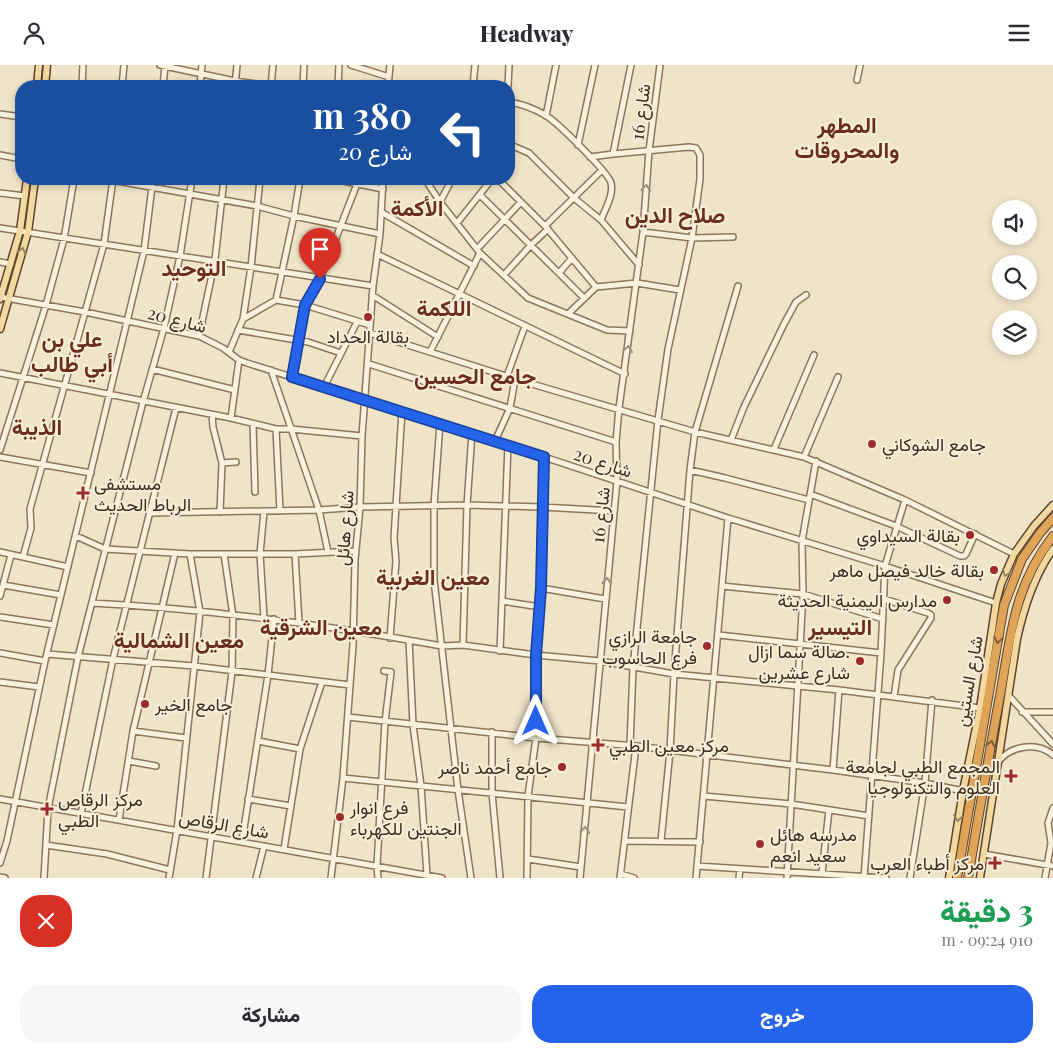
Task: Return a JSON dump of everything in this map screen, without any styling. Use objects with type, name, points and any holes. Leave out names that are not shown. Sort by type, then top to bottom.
[{"type":"highway","name":"شارع الستين","points":[[957,878],[990,660],[1004,605],[1022,559],[1040,533],[1053,519]]},
{"type":"highway","name":"شارع الستين","points":[[968,878],[982,791],[1005,695],[1011,628],[1029,572],[1053,536]]},
{"type":"main road","points":[[38,80],[39,65]]},
{"type":"main road","points":[[46,80],[47,65]]},
{"type":"main road","points":[[0,297],[20,231],[26,185]]},
{"type":"main road","points":[[0,329],[28,232],[34,185]]},
{"type":"main road","name":"شارع الستين","points":[[949,878],[962,791],[990,660],[996,603],[1001,584],[1014,554],[1034,526],[1053,505]]},
{"type":"main road","name":"شارع الستين","points":[[980,878],[998,763],[1005,695],[1017,639],[1024,609],[1041,565],[1053,549]]},
{"type":"street","points":[[82,80],[83,65]]},
{"type":"street","points":[[123,80],[124,65]]},
{"type":"street","points":[[163,80],[163,65],[201,73],[223,80]]},
{"type":"street","points":[[200,80],[202,65]]},
{"type":"street","points":[[235,80],[237,65]]},
{"type":"street","points":[[272,80],[273,65]]},
{"type":"street","points":[[303,80],[304,65]]},
{"type":"street","points":[[338,80],[339,65]]},
{"type":"street","points":[[351,65],[389,77]]},
{"type":"street","points":[[389,80],[390,65]]},
{"type":"street","points":[[474,80],[475,65]]},
{"type":"street","points":[[508,80],[509,65]]},
{"type":"street","points":[[546,116],[556,65]]},
{"type":"street","points":[[578,145],[595,65]]},
{"type":"street","points":[[612,154],[631,65]]},
{"type":"street","name":"شارع 16","points":[[580,878],[617,481],[616,442],[643,232],[649,151],[660,65]]},
{"type":"street","points":[[857,80],[860,65]]},
{"type":"street","points":[[515,102],[522,103],[546,116],[578,145],[611,181],[612,191],[601,220]]},
{"type":"street","points":[[0,114],[15,116]]},
{"type":"street","points":[[515,147],[529,153],[574,198],[601,220],[639,265]]},
{"type":"street","points":[[590,157],[689,147],[696,148],[700,155],[700,179],[692,238],[668,349],[658,420],[634,668],[633,746],[621,876],[634,878]]},
{"type":"street","points":[[0,155],[15,158]]},
{"type":"street","points":[[504,275],[602,170]]},
{"type":"street","points":[[0,450],[46,305],[64,239],[73,185]]},
{"type":"street","points":[[24,557],[31,528],[30,509],[41,465],[104,244],[112,185]]},
{"type":"street","points":[[141,185],[257,206],[294,216],[380,234]]},
{"type":"street","points":[[44,878],[48,809],[78,657],[143,402],[164,328],[180,256],[191,185]]},
{"type":"street","points":[[199,336],[215,260],[223,185]]},
{"type":"street","points":[[229,352],[243,319],[251,267],[259,185]]},
{"type":"street","points":[[276,300],[299,185]]},
{"type":"street","points":[[292,377],[305,305],[320,279],[357,185]]},
{"type":"street","points":[[362,185],[383,189]]},
{"type":"street","name":"شارع هائل","points":[[331,878],[348,717],[354,631],[355,551],[360,507],[362,435],[372,295],[380,234],[383,185]]},
{"type":"street","points":[[429,185],[479,251],[528,298],[607,331],[630,331]]},
{"type":"street","points":[[440,202],[449,185]]},
{"type":"street","points":[[457,223],[488,185]]},
{"type":"street","points":[[507,185],[547,228],[596,287]]},
{"type":"street","points":[[0,863],[7,841],[45,661],[144,251],[152,187]]},
{"type":"street","points":[[0,193],[25,196]]},
{"type":"street","points":[[480,195],[584,298]]},
{"type":"street","points":[[430,352],[474,267],[479,251],[521,202]]},
{"type":"street","points":[[381,212],[474,267]]},
{"type":"street","points":[[0,228],[373,286]]},
{"type":"street","points":[[643,232],[692,238],[733,237]]},
{"type":"street","points":[[377,254],[625,374]]},
{"type":"street","points":[[559,273],[572,258]]},
{"type":"street","points":[[0,262],[10,264]]},
{"type":"street","points":[[568,314],[596,287],[637,283],[680,290]]},
{"type":"street","points":[[661,841],[670,751],[690,470],[695,432],[738,285]]},
{"type":"street","points":[[372,295],[438,337]]},
{"type":"street","points":[[731,440],[744,407],[784,324],[796,302],[806,295]]},
{"type":"street","name":"شارع 20","points":[[0,297],[127,320],[199,336],[229,352],[239,360],[271,371],[472,433],[728,518],[885,566],[996,603]]},
{"type":"street","points":[[243,319],[276,300],[305,305],[370,325]]},
{"type":"street","points":[[324,387],[357,321]]},
{"type":"street","points":[[507,376],[525,326]]},
{"type":"street","points":[[238,330],[308,342],[341,353]]},
{"type":"street","points":[[370,333],[515,379],[620,408],[695,432],[774,449],[816,461],[905,500],[1014,554]]},
{"type":"street","points":[[774,449],[814,355]]},
{"type":"street","points":[[232,418],[239,360]]},
{"type":"street","points":[[368,364],[616,442]]},
{"type":"street","points":[[152,369],[235,389]]},
{"type":"street","points":[[271,371],[319,510],[328,553]]},
{"type":"street","points":[[0,373],[232,418],[276,429],[362,435]]},
{"type":"street","points":[[804,457],[838,377]]},
{"type":"street","points":[[495,441],[510,408],[515,379]]},
{"type":"street","points":[[81,814],[113,659],[176,408]]},
{"type":"street","points":[[390,638],[396,561],[394,539],[402,411]]},
{"type":"street","points":[[212,415],[222,463],[220,511]]},
{"type":"street","points":[[440,423],[434,505],[434,580],[458,790],[471,878]]},
{"type":"street","points":[[253,424],[255,492]]},
{"type":"street","points":[[276,429],[280,511]]},
{"type":"street","points":[[462,645],[467,505],[472,433]]},
{"type":"street","points":[[500,651],[504,506],[508,445]]},
{"type":"street","points":[[0,457],[91,473]]},
{"type":"street","points":[[527,878],[528,797],[536,738],[536,655],[541,588],[544,457]]},
{"type":"street","points":[[787,878],[803,594],[802,541],[816,461]]},
{"type":"street","points":[[222,463],[236,462]]},
{"type":"street","points":[[690,470],[809,497],[896,526],[960,556],[966,554],[975,534]]},
{"type":"street","points":[[864,877],[881,653],[885,566],[905,500]]},
{"type":"street","points":[[149,513],[319,510],[434,505],[542,507],[614,511]]},
{"type":"street","points":[[264,511],[260,553],[264,618]]},
{"type":"street","points":[[696,878],[728,518]]},
{"type":"street","points":[[76,535],[106,549],[190,554],[295,554],[355,551]]},
{"type":"street","points":[[0,552],[68,567]]},
{"type":"street","points":[[119,820],[133,731],[175,553]]},
{"type":"street","points":[[169,878],[177,830],[200,612],[190,554]]},
{"type":"street","points":[[206,878],[232,672],[233,616],[224,554]]},
{"type":"street","points":[[295,554],[299,623]]},
{"type":"street","points":[[0,596],[11,555]]},
{"type":"street","points":[[3,585],[61,595]]},
{"type":"street","points":[[722,586],[803,594],[883,619]]},
{"type":"street","points":[[541,588],[605,599]]},
{"type":"street","points":[[884,599],[931,615],[931,618],[898,670],[894,697]]},
{"type":"street","points":[[502,601],[540,607]]},
{"type":"street","points":[[92,603],[274,619],[442,646],[462,645],[500,651],[600,661],[674,674],[839,689],[928,702],[932,700],[980,708]]},
{"type":"street","points":[[0,617],[54,625]]},
{"type":"street","points":[[242,841],[268,675],[274,619]]},
{"type":"street","points":[[719,635],[881,653]]},
{"type":"street","points":[[409,640],[413,725],[422,787],[427,875]]},
{"type":"street","points":[[0,653],[45,661]]},
{"type":"street","points":[[47,654],[194,666],[350,685]]},
{"type":"street","points":[[378,878],[381,781],[391,672],[384,671]]},
{"type":"street","points":[[0,682],[40,687]]},
{"type":"street","points":[[284,849],[300,749],[322,682]]},
{"type":"street","points":[[833,770],[839,689]]},
{"type":"street","points":[[1005,695],[1053,744]]},
{"type":"street","points":[[910,878],[925,783],[932,700]]},
{"type":"street","points":[[1022,712],[1053,712]]},
{"type":"street","points":[[348,717],[536,738],[633,746],[792,767],[833,770],[925,783],[962,791]]},
{"type":"street","points":[[133,731],[186,738]]},
{"type":"street","points":[[492,733],[492,793],[500,878]]},
{"type":"street","points":[[258,741],[300,749]]},
{"type":"street","points":[[998,763],[1007,753],[1023,747],[1049,751],[1053,755]]},
{"type":"street","points":[[129,761],[156,766]]},
{"type":"street","points":[[342,778],[628,807]]},
{"type":"street","points":[[704,796],[791,804],[869,816]]},
{"type":"street","name":"شارع الرقاص","points":[[0,799],[442,878]]},
{"type":"street","points":[[248,799],[291,806]]},
{"type":"street","points":[[1045,878],[1050,866],[1051,843],[1048,823],[1053,808]]},
{"type":"street","points":[[822,873],[829,809]]},
{"type":"street","points":[[0,839],[7,841]]},
{"type":"street","points":[[625,841],[700,843]]},
{"type":"street","points":[[46,845],[107,854],[170,870]]},
{"type":"street","points":[[256,878],[264,846]]},
{"type":"street","points":[[984,854],[1050,866]]},
{"type":"street","points":[[528,859],[581,867]]},
{"type":"street","points":[[697,866],[886,878]]},
{"type":"street","points":[[739,878],[740,869]]},
{"type":"street","points":[[0,877],[5,878]]},
{"type":"place","name":"بقالة الحداد","points":[[368,317]]},
{"type":"place","name":"جامع الشوكاني","points":[[872,444]]},
{"type":"place","name":"مستشفى الرباط الحديث","points":[[83,493]]},
{"type":"place","name":"بقالة السيداوي","points":[[970,535]]},
{"type":"place","name":"بقالة خالد فيصل ماهر","points":[[994,570]]},
{"type":"place","name":"مدارس اليمنية الحديثة","points":[[947,600]]},
{"type":"place","name":"جامعة الرازي فرع الحاسوب","points":[[707,646]]},
{"type":"place","name":"صالة سما ازال. شارع عشرين","points":[[860,661]]},
{"type":"place","name":"جامع الخير","points":[[145,704]]},
{"type":"place","name":"مركز معين الطبي","points":[[598,745]]},
{"type":"place","name":"جامع أحمد ناصر","points":[[562,767]]},
{"type":"place","name":"المجمع الطبي لجامعة العلوم والتكنولوجيا","points":[[1011,776]]},
{"type":"place","name":"مركز الرقاص الطبي","points":[[47,809]]},
{"type":"place","name":"فرع انوار الجنتين للكهرباء","points":[[340,817]]},
{"type":"place","name":"مدرسه هائل سعيد انعم","points":[[760,844]]},
{"type":"place","name":"مركز أطباء العرب","points":[[995,863]]},
{"type":"district","name":"المطهر والمحروقات","points":[[847,137]]},
{"type":"district","name":"الأكمة","points":[[417,207]]},
{"type":"district","name":"صلاح الدين","points":[[675,214]]},
{"type":"district","name":"التوحيد","points":[[194,267]]},
{"type":"district","name":"اللكمة","points":[[444,307]]},
{"type":"district","name":"علي بن أبي طالب","points":[[72,351]]},
{"type":"district","name":"جامع الحسين","points":[[475,375]]},
{"type":"district","name":"الذيبة","points":[[37,426]]},
{"type":"district","name":"معين الغربية","points":[[433,576]]},
{"type":"district","name":"معين الشرقية","points":[[321,626]]},
{"type":"district","name":"التيسير","points":[[840,626]]},
{"type":"district","name":"معين الشمالية","points":[[179,639]]},
{"type":"route","points":[[320,279],[305,305],[292,377],[544,457],[541,588],[536,655],[536,721]]}]
